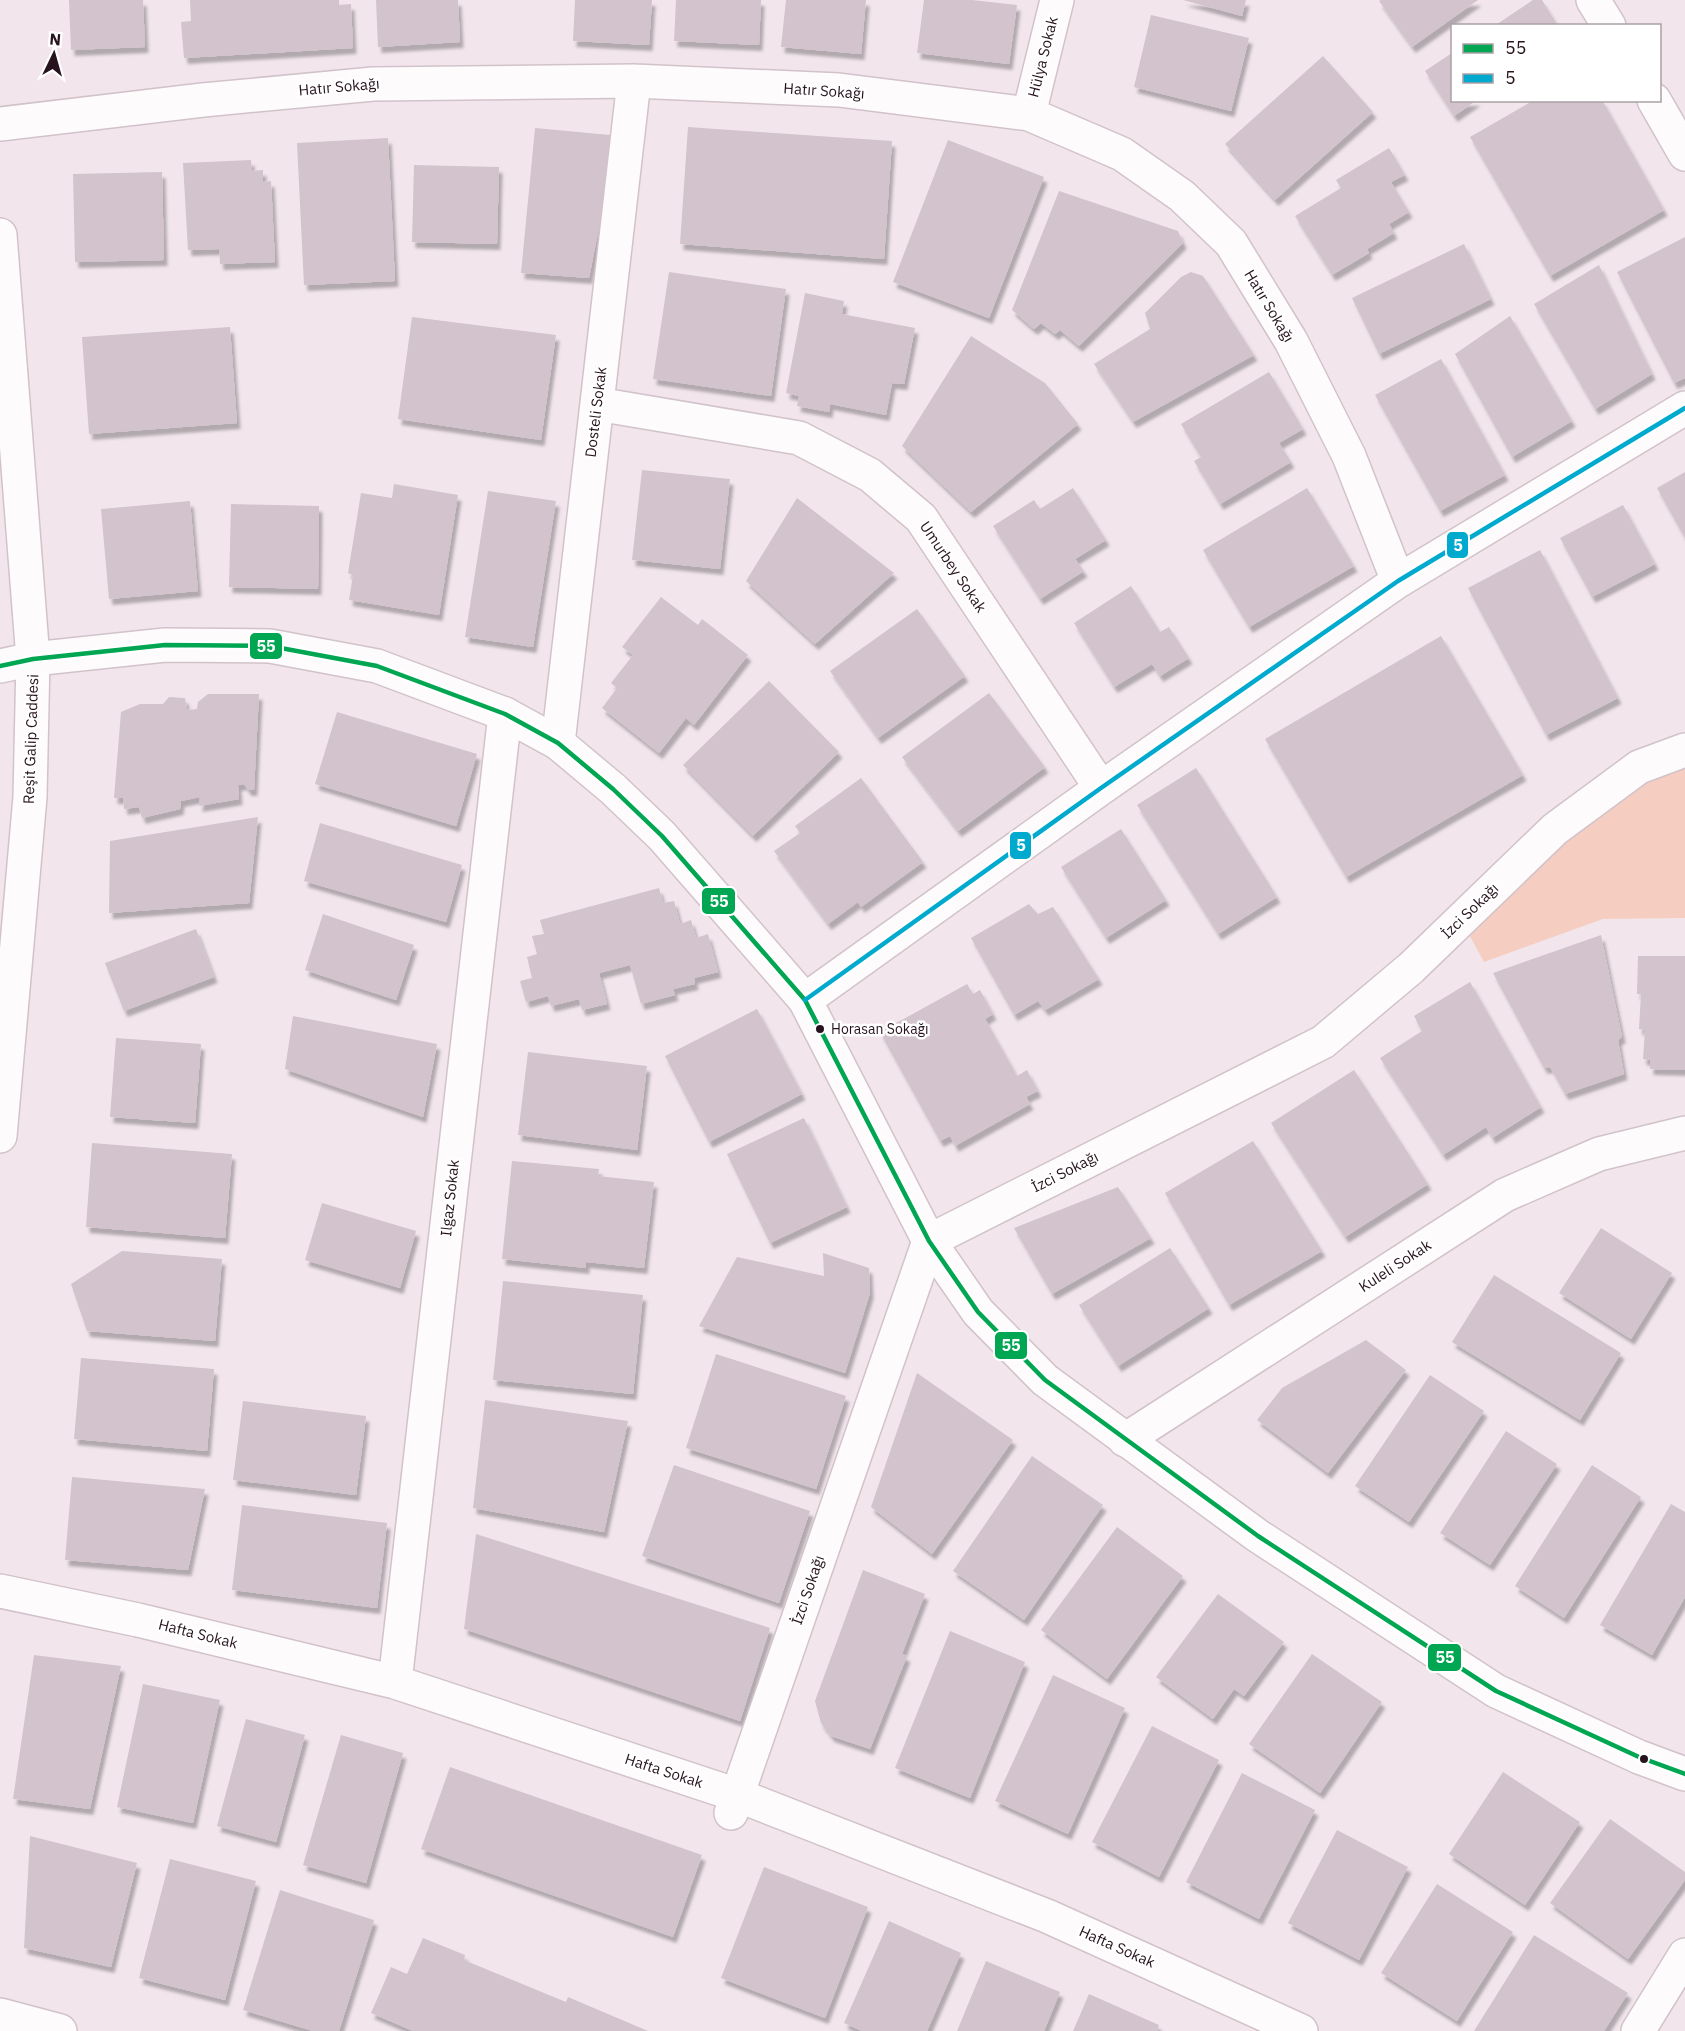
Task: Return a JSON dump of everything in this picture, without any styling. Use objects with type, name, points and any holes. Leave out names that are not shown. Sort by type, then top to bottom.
[{"type":"street","name":"Hülya Sokak","points":[[1029,114],[1057,0]]},
{"type":"street","points":[[1593,0],[1609,24]]},
{"type":"street","name":"Hatır Sokağı","points":[[0,124],[203,99],[373,84],[634,81],[839,90],[1029,114],[1122,154],[1182,196],[1231,243],[1291,341],[1349,456],[1398,581]]},
{"type":"street","name":"Dosteli Sokak","points":[[558,743],[634,81]]},
{"type":"street","points":[[1655,102],[1685,154]]},
{"type":"street","name":"Reşit Galip Caddesi","points":[[0,235],[33,659],[30,797],[0,1136]]},
{"type":"street","name":"Umurbey Sokak","points":[[597,404],[799,438],[870,474],[921,518],[1101,788]]},
{"type":"street","points":[[804,1000],[1101,788],[1398,581],[1685,408]]},
{"type":"street","points":[[0,666],[33,659],[165,645],[270,646],[377,666],[505,714],[558,743],[613,789],[662,836],[804,1000],[929,1241],[978,1312],[1045,1380],[1257,1536],[1496,1691],[1639,1757],[1685,1774]]},
{"type":"street","name":"Ilgaz Sokak","points":[[395,1682],[505,714]]},
{"type":"street","name":"İzci Sokağı","points":[[734,1804],[929,1241],[1323,1042],[1411,968],[1555,829],[1639,766],[1685,750]]},
{"type":"street","name":"Kuleli Sokak","points":[[1125,1440],[1505,1195],[1599,1154],[1685,1133]]},
{"type":"street","name":"Hafta Sokak","points":[[0,1591],[138,1620],[395,1682],[1047,1916],[1301,2031]]},
{"type":"street","points":[[1638,2031],[1685,1955]]},
{"type":"street","points":[[0,2015],[60,2031]]},
{"type":"shaded area","points":[[1685,750],[1685,918],[1603,919],[1484,962],[1461,920]]},
{"type":"building","points":[[69,0],[143,0],[145,47],[71,50]]},
{"type":"building","points":[[190,0],[339,0],[339,5],[351,4],[353,48],[184,58],[181,22],[191,21]]},
{"type":"building","points":[[376,0],[458,0],[460,42],[378,47]]},
{"type":"building","points":[[575,0],[652,0],[649,45],[573,41]]},
{"type":"building","points":[[676,0],[761,0],[759,45],[674,41]]},
{"type":"building","points":[[786,0],[866,0],[861,54],[781,47]]},
{"type":"building","points":[[924,0],[972,0],[1017,5],[1009,64],[917,53]]},
{"type":"building","points":[[1183,0],[1246,0],[1242,16]]},
{"type":"building","points":[[1478,0],[1412,47],[1379,1]]},
{"type":"building","points":[[1533,0],[1542,0],[1557,24],[1497,24]]},
{"type":"building","points":[[1151,15],[1249,38],[1231,111],[1134,87]]},
{"type":"building","points":[[1451,54],[1451,102],[1474,102],[1454,116],[1425,71]]},
{"type":"building","points":[[1323,56],[1373,112],[1275,200],[1225,144]]},
{"type":"building","points":[[1531,102],[1603,102],[1664,210],[1550,276],[1470,137]]},
{"type":"building","points":[[688,127],[892,141],[884,259],[680,244]]},
{"type":"building","points":[[535,128],[610,135],[603,207],[589,278],[521,273]]},
{"type":"building","points":[[388,138],[395,281],[304,285],[297,143]]},
{"type":"building","points":[[948,140],[1044,177],[989,318],[893,282]]},
{"type":"building","points":[[1389,148],[1405,175],[1391,182],[1409,212],[1389,224],[1394,233],[1367,249],[1369,253],[1332,275],[1295,216],[1341,188],[1336,180]]},
{"type":"building","points":[[251,160],[252,171],[263,170],[263,182],[271,181],[275,262],[220,264],[219,249],[188,250],[183,163]]},
{"type":"building","points":[[414,165],[499,167],[497,244],[412,242]]},
{"type":"building","points":[[162,172],[164,260],[75,262],[73,174]]},
{"type":"building","points":[[1059,191],[1178,231],[1183,243],[1079,346],[1060,330],[1055,334],[1041,323],[1034,329],[1012,310]]},
{"type":"building","points":[[1685,237],[1685,378],[1674,383],[1617,272]]},
{"type":"building","points":[[1464,244],[1491,299],[1379,354],[1352,298]]},
{"type":"building","points":[[1599,265],[1652,374],[1595,409],[1534,304]]},
{"type":"building","points":[[669,272],[786,289],[771,396],[653,379]]},
{"type":"building","points":[[1191,272],[1203,276],[1254,355],[1133,422],[1094,364],[1150,329],[1145,313],[1181,277]]},
{"type":"building","points":[[805,293],[844,301],[842,314],[915,328],[904,384],[892,383],[886,415],[830,404],[829,412],[797,406],[799,396],[786,393]]},
{"type":"building","points":[[1510,316],[1572,421],[1512,457],[1455,354]]},
{"type":"building","points":[[412,317],[556,335],[541,440],[398,419]]},
{"type":"building","points":[[230,327],[237,423],[89,434],[82,337]]},
{"type":"building","points":[[971,336],[1045,383],[1078,424],[971,512],[902,446]]},
{"type":"building","points":[[1441,359],[1505,475],[1440,511],[1375,395]]},
{"type":"building","points":[[1269,372],[1303,429],[1279,443],[1291,462],[1220,504],[1194,461],[1201,457],[1181,424]]},
{"type":"building","points":[[642,470],[730,479],[720,569],[632,560]]},
{"type":"building","points":[[1685,472],[1685,538],[1657,488]]},
{"type":"building","points":[[394,484],[458,495],[439,615],[349,600],[353,575],[348,573],[361,493],[392,498]]},
{"type":"building","points":[[1073,488],[1106,540],[1075,559],[1084,571],[1040,599],[993,526],[1034,500],[1040,509]]},
{"type":"building","points":[[1307,488],[1354,566],[1249,627],[1203,550]]},
{"type":"building","points":[[488,491],[556,501],[533,647],[465,637]]},
{"type":"building","points":[[797,498],[894,573],[815,644],[746,581]]},
{"type":"building","points":[[190,501],[198,591],[109,599],[101,509]]},
{"type":"building","points":[[231,504],[319,506],[318,589],[229,587]]},
{"type":"building","points":[[1623,505],[1655,564],[1592,597],[1560,538]]},
{"type":"building","points":[[1540,550],[1618,698],[1546,735],[1468,588]]},
{"type":"building","points":[[1131,586],[1160,632],[1169,627],[1189,658],[1160,676],[1152,664],[1114,687],[1074,623]]},
{"type":"building","points":[[661,597],[698,625],[702,619],[748,655],[694,725],[686,718],[659,753],[602,708],[617,688],[611,683],[633,655],[622,647]]},
{"type":"building","points":[[917,609],[965,676],[878,738],[830,671]]},
{"type":"building","points":[[1441,636],[1523,775],[1346,877],[1265,739]]},
{"type":"building","points":[[769,681],[839,752],[753,836],[683,765]]},
{"type":"building","points":[[989,693],[1045,767],[958,831],[902,757]]},
{"type":"building","points":[[208,694],[259,694],[254,790],[248,790],[244,784],[238,785],[239,799],[199,806],[200,797],[181,801],[180,809],[142,818],[139,807],[124,809],[123,798],[114,798],[121,712],[140,704],[163,704],[169,697],[185,698],[187,710],[197,709],[198,702]]},
{"type":"building","points":[[337,712],[477,754],[456,826],[315,784]]},
{"type":"building","points":[[1196,768],[1277,897],[1218,934],[1137,805]]},
{"type":"building","points":[[861,778],[923,862],[861,907],[858,902],[828,924],[774,851],[800,833],[795,826]]},
{"type":"building","points":[[258,817],[249,903],[109,913],[110,841]]},
{"type":"building","points":[[320,823],[462,865],[446,922],[304,881]]},
{"type":"building","points":[[1121,829],[1166,900],[1106,938],[1061,867]]},
{"type":"building","points":[[659,888],[663,903],[674,901],[680,924],[691,920],[696,938],[708,934],[718,972],[694,978],[695,984],[673,989],[675,995],[641,1004],[630,965],[599,973],[607,1004],[582,1010],[579,999],[551,1006],[548,996],[526,1002],[520,981],[532,978],[527,957],[537,954],[532,936],[544,934],[540,920]]},
{"type":"building","points":[[1029,904],[1038,914],[1053,907],[1099,979],[1045,1010],[1038,1001],[1014,1015],[971,938]]},
{"type":"building","points":[[323,914],[414,945],[396,1000],[305,970]]},
{"type":"building","points":[[196,929],[214,977],[124,1011],[105,963]]},
{"type":"building","points":[[1601,935],[1622,1037],[1618,1040],[1624,1074],[1565,1094],[1550,1067],[1544,1068],[1493,973]]},
{"type":"building","points":[[1638,956],[1685,956],[1685,1070],[1650,1069],[1650,1060],[1643,1059],[1645,1030],[1639,1029],[1641,994],[1637,994]]},
{"type":"building","points":[[1470,982],[1541,1107],[1492,1138],[1486,1127],[1443,1155],[1380,1058],[1422,1031],[1414,1016]]},
{"type":"building","points":[[967,984],[973,994],[980,990],[993,1014],[985,1019],[1017,1076],[1027,1070],[1038,1091],[1026,1097],[1030,1104],[955,1146],[950,1136],[940,1141],[880,1032]]},
{"type":"building","points":[[757,1009],[802,1094],[709,1142],[665,1056]]},
{"type":"building","points":[[293,1016],[437,1044],[423,1117],[285,1069]]},
{"type":"building","points":[[116,1038],[201,1044],[195,1123],[110,1117]]},
{"type":"building","points":[[528,1052],[647,1066],[637,1150],[518,1135]]},
{"type":"building","points":[[1354,1070],[1428,1184],[1345,1237],[1271,1123]]},
{"type":"building","points":[[804,1118],[847,1207],[770,1243],[727,1154]]},
{"type":"building","points":[[1253,1141],[1322,1251],[1229,1305],[1165,1193]]},
{"type":"building","points":[[92,1143],[232,1154],[225,1238],[86,1227]]},
{"type":"building","points":[[512,1161],[599,1169],[598,1176],[654,1182],[644,1268],[586,1262],[586,1268],[502,1259]]},
{"type":"building","points":[[1118,1187],[1151,1238],[1052,1294],[1014,1228]]},
{"type":"building","points":[[322,1203],[416,1231],[400,1288],[305,1260]]},
{"type":"building","points":[[1601,1228],[1672,1273],[1631,1339],[1559,1293]]},
{"type":"building","points":[[1170,1248],[1209,1308],[1118,1366],[1079,1305]]},
{"type":"building","points":[[122,1251],[222,1259],[215,1341],[87,1331],[71,1284]]},
{"type":"building","points":[[823,1253],[869,1268],[870,1293],[845,1373],[699,1326],[737,1257],[824,1276]]},
{"type":"building","points":[[1494,1275],[1621,1353],[1580,1420],[1452,1342]]},
{"type":"building","points":[[503,1281],[643,1295],[633,1394],[493,1380]]},
{"type":"building","points":[[1366,1340],[1406,1370],[1328,1473],[1257,1420],[1282,1388]]},
{"type":"building","points":[[716,1354],[846,1396],[816,1489],[686,1448]]},
{"type":"building","points":[[81,1358],[214,1369],[207,1451],[74,1439]]},
{"type":"building","points":[[917,1373],[1013,1440],[932,1554],[871,1507]]},
{"type":"building","points":[[1430,1375],[1484,1411],[1409,1522],[1355,1486]]},
{"type":"building","points":[[485,1400],[628,1421],[604,1532],[473,1508]]},
{"type":"building","points":[[243,1401],[366,1416],[356,1495],[233,1480]]},
{"type":"building","points":[[1506,1431],[1557,1464],[1490,1565],[1440,1533]]},
{"type":"building","points":[[1032,1456],[1103,1505],[1024,1620],[953,1571]]},
{"type":"building","points":[[674,1465],[810,1511],[779,1603],[642,1556]]},
{"type":"building","points":[[1592,1465],[1641,1497],[1564,1618],[1515,1586]]},
{"type":"building","points":[[72,1477],[205,1489],[188,1570],[65,1560]]},
{"type":"building","points":[[1671,1504],[1685,1512],[1685,1597],[1652,1655],[1600,1625]]},
{"type":"building","points":[[242,1505],[387,1523],[377,1608],[232,1590]]},
{"type":"building","points":[[1117,1527],[1183,1576],[1107,1679],[1041,1630]]},
{"type":"building","points":[[476,1534],[770,1628],[740,1721],[464,1629]]},
{"type":"building","points":[[863,1570],[925,1594],[902,1654],[907,1656],[870,1749],[831,1736],[821,1723],[815,1701]]},
{"type":"building","points":[[1218,1594],[1284,1642],[1244,1696],[1234,1689],[1213,1719],[1156,1677]]},
{"type":"building","points":[[950,1631],[1025,1662],[970,1798],[895,1768]]},
{"type":"building","points":[[1312,1654],[1382,1702],[1320,1793],[1249,1744]]},
{"type":"building","points":[[34,1655],[121,1666],[90,1809],[13,1799]]},
{"type":"building","points":[[1053,1675],[1125,1708],[1068,1834],[995,1801]]},
{"type":"building","points":[[143,1684],[220,1700],[193,1823],[117,1807]]},
{"type":"building","points":[[246,1719],[305,1735],[276,1842],[217,1826]]},
{"type":"building","points":[[1152,1726],[1219,1760],[1159,1877],[1092,1842]]},
{"type":"building","points":[[341,1735],[403,1753],[366,1883],[303,1865]]},
{"type":"building","points":[[450,1767],[702,1855],[673,1937],[421,1849]]},
{"type":"building","points":[[1503,1772],[1580,1822],[1525,1905],[1449,1854]]},
{"type":"building","points":[[1242,1773],[1315,1810],[1259,1919],[1186,1882]]},
{"type":"building","points":[[1610,1819],[1685,1872],[1685,1880],[1628,1959],[1550,1903]]},
{"type":"building","points":[[1337,1830],[1408,1867],[1359,1960],[1288,1923]]},
{"type":"building","points":[[30,1836],[137,1863],[111,1967],[24,1948]]},
{"type":"building","points":[[170,1859],[256,1881],[225,2000],[139,1978]]},
{"type":"building","points":[[764,1867],[868,1907],[825,2018],[721,1978]]},
{"type":"building","points":[[1437,1884],[1513,1932],[1457,2021],[1381,1973]]},
{"type":"building","points":[[280,1890],[374,1920],[339,2031],[313,2031],[243,2010]]},
{"type":"building","points":[[889,1921],[961,1953],[927,2031],[862,2031],[844,2023]]},
{"type":"building","points":[[1534,1935],[1628,1993],[1604,2031],[1474,2031]]},
{"type":"building","points":[[423,1938],[465,1955],[464,1960],[566,2002],[568,1997],[648,2031],[413,2031],[371,2013],[391,1967],[407,1974]]},
{"type":"building","points":[[986,1961],[1060,1992],[1044,2031],[957,2031]]},
{"type":"building","points":[[1089,1994],[1159,2025],[1157,2031],[1073,2031]]},
{"type":"transit line","name":"5","points":[[805,1000],[1101,788],[1398,581],[1685,408]]},
{"type":"transit line","name":"55","points":[[0,666],[33,659],[165,645],[270,646],[377,666],[505,714],[558,743],[613,789],[662,836],[805,1000],[929,1241],[978,1312],[1045,1380],[1258,1536],[1496,1691],[1639,1757],[1685,1774]]},
{"type":"place","name":"Horasan Sokağı","points":[[820,1029]]}]
